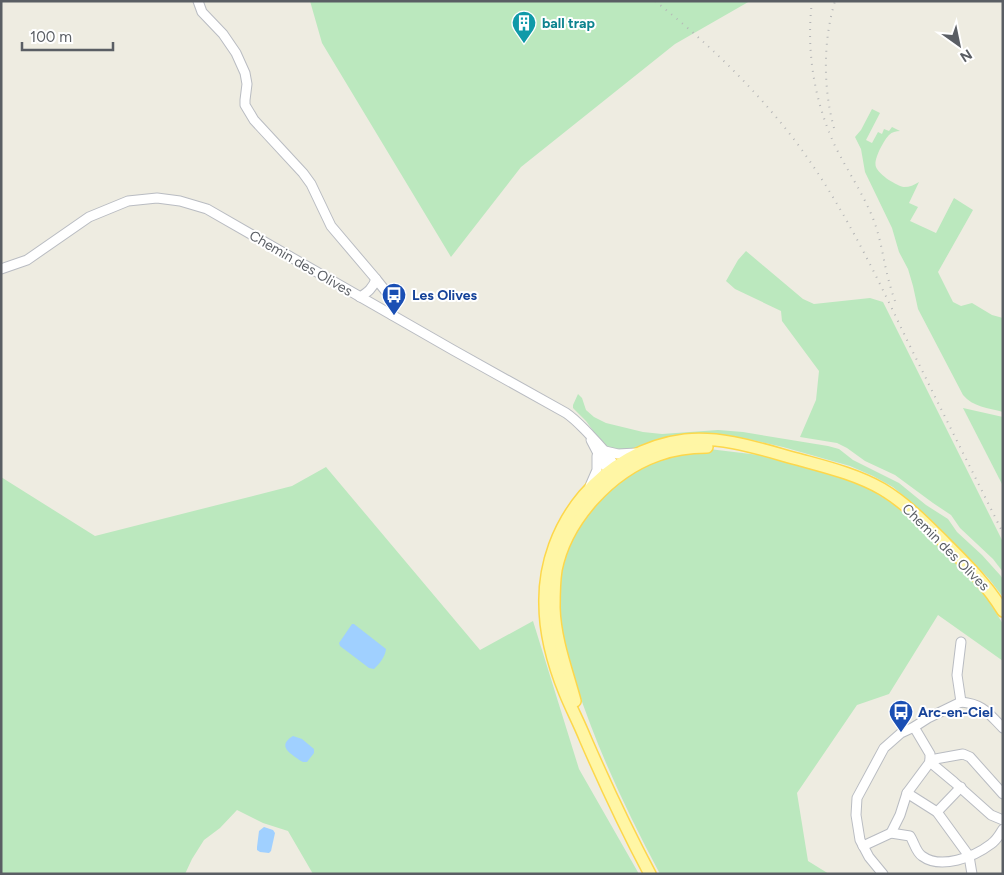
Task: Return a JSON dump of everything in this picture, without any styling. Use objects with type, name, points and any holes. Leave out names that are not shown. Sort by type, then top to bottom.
[{"type":"main road","name":"Chemin des Olives","points":[[615,471],[641,452],[677,442],[702,439],[720,440],[769,451],[837,470],[884,490],[911,510],[971,568],[1003,611]]},
{"type":"main road","name":"Chemin des Olives","points":[[615,471],[658,455],[698,447],[717,446],[769,451]]},
{"type":"main road","points":[[615,471],[589,490],[576,504],[557,538],[545,582],[544,604],[546,627],[564,691],[603,780],[650,874]]},
{"type":"main road","points":[[584,735],[556,628],[554,609],[556,570],[561,553],[579,517],[615,471]]},
{"type":"street","points":[[198,1],[202,12],[223,34],[236,52],[245,73],[247,84],[245,105],[254,120],[303,173],[330,226],[388,294],[393,304],[392,315]]},
{"type":"street","name":"Chemin des Olives","points":[[1,269],[27,260],[89,217],[128,201],[158,198],[180,201],[207,209],[566,412],[588,433],[601,452],[604,466],[615,471]]},
{"type":"street","points":[[360,297],[374,286],[376,279]]},
{"type":"street","points":[[589,490],[597,470],[601,452]]},
{"type":"street","name":"Chemin des Olives","points":[[601,452],[618,454],[641,452]]},
{"type":"street","points":[[960,702],[957,675],[961,642]]},
{"type":"street","points":[[883,874],[869,857],[860,840],[856,815],[857,798],[884,748],[902,733],[960,702],[972,703],[985,710],[1003,728]]},
{"type":"street","points":[[890,833],[900,815],[907,793],[930,761],[930,754],[914,728]]},
{"type":"street","points":[[930,761],[962,754],[970,757],[1003,794]]},
{"type":"street","points":[[930,761],[991,815],[1003,820]]},
{"type":"street","points":[[937,812],[961,788]]},
{"type":"street","points":[[907,793],[937,812],[969,856],[972,874]]},
{"type":"street","points":[[863,846],[890,833],[910,836],[920,854],[928,859],[939,862],[955,861],[992,844],[1003,828]]},
{"type":"green space","points":[[310,1],[750,1],[675,44],[521,167],[451,257],[322,43]]},
{"type":"green space","points":[[872,109],[880,113],[866,140],[872,143],[878,132],[882,134],[884,129],[889,131],[892,127],[900,131],[890,134],[882,145],[877,155],[876,167],[889,180],[901,186],[910,186],[919,182],[909,203],[918,207],[910,221],[936,233],[954,198],[973,210],[938,272],[953,302],[961,306],[972,303],[992,315],[1003,318],[1003,412],[976,405],[963,395],[918,309],[908,269],[899,252],[892,228],[865,172],[861,149],[855,137]]},
{"type":"green space","points":[[746,251],[803,299],[814,304],[870,298],[883,302],[1003,542],[1003,572],[993,559],[960,528],[951,515],[895,475],[865,461],[837,443],[800,437],[816,400],[819,371],[782,321],[781,311],[735,289],[726,281],[738,260]]},
{"type":"green space","points":[[578,394],[582,398],[586,410],[594,417],[606,423],[643,432],[662,434],[718,430],[743,432],[839,449],[853,460],[899,483],[926,505],[948,519],[957,532],[982,555],[1003,579],[1003,597],[975,564],[926,515],[893,487],[873,476],[850,466],[783,447],[725,436],[635,450],[612,450],[604,446],[586,421],[573,408]]},
{"type":"green space","points":[[963,408],[1003,417],[1003,486]]},
{"type":"green space","points":[[709,449],[759,455],[805,465],[865,486],[912,519],[962,568],[982,590],[1003,624],[1003,661],[938,615],[889,694],[857,705],[797,793],[808,861],[829,874],[660,874],[636,828],[604,757],[566,653],[559,620],[559,584],[571,540],[586,514],[596,502],[633,470],[679,452]]},
{"type":"green space","points":[[326,467],[480,650],[533,621],[579,769],[639,874],[313,874],[288,831],[263,823],[237,810],[220,828],[204,840],[185,874],[1,874],[1,477],[95,536],[292,486]]},
{"type":"water","points":[[352,624],[386,649],[382,660],[374,669],[369,668],[340,646],[339,643]]},
{"type":"water","points":[[293,736],[302,739],[314,749],[314,753],[307,762],[301,761],[287,750],[286,743]]},
{"type":"water","points":[[264,827],[273,830],[275,833],[269,853],[257,850],[259,831]]},
{"type":"railway","points":[[655,1],[713,51],[749,87],[767,106],[815,169],[844,216],[870,265],[1003,533]]},
{"type":"railway","points":[[812,1],[810,20],[811,57],[817,93],[835,146],[864,198],[874,221],[896,304]]},
{"type":"railway","points":[[834,128],[830,113],[826,64],[828,32],[835,1]]},
{"type":"place","name":"ball trap","points":[[524,44]]},
{"type":"place","name":"Les Olives","points":[[394,316]]},
{"type":"place","name":"Arc-en-Ciel","points":[[901,733]]}]
